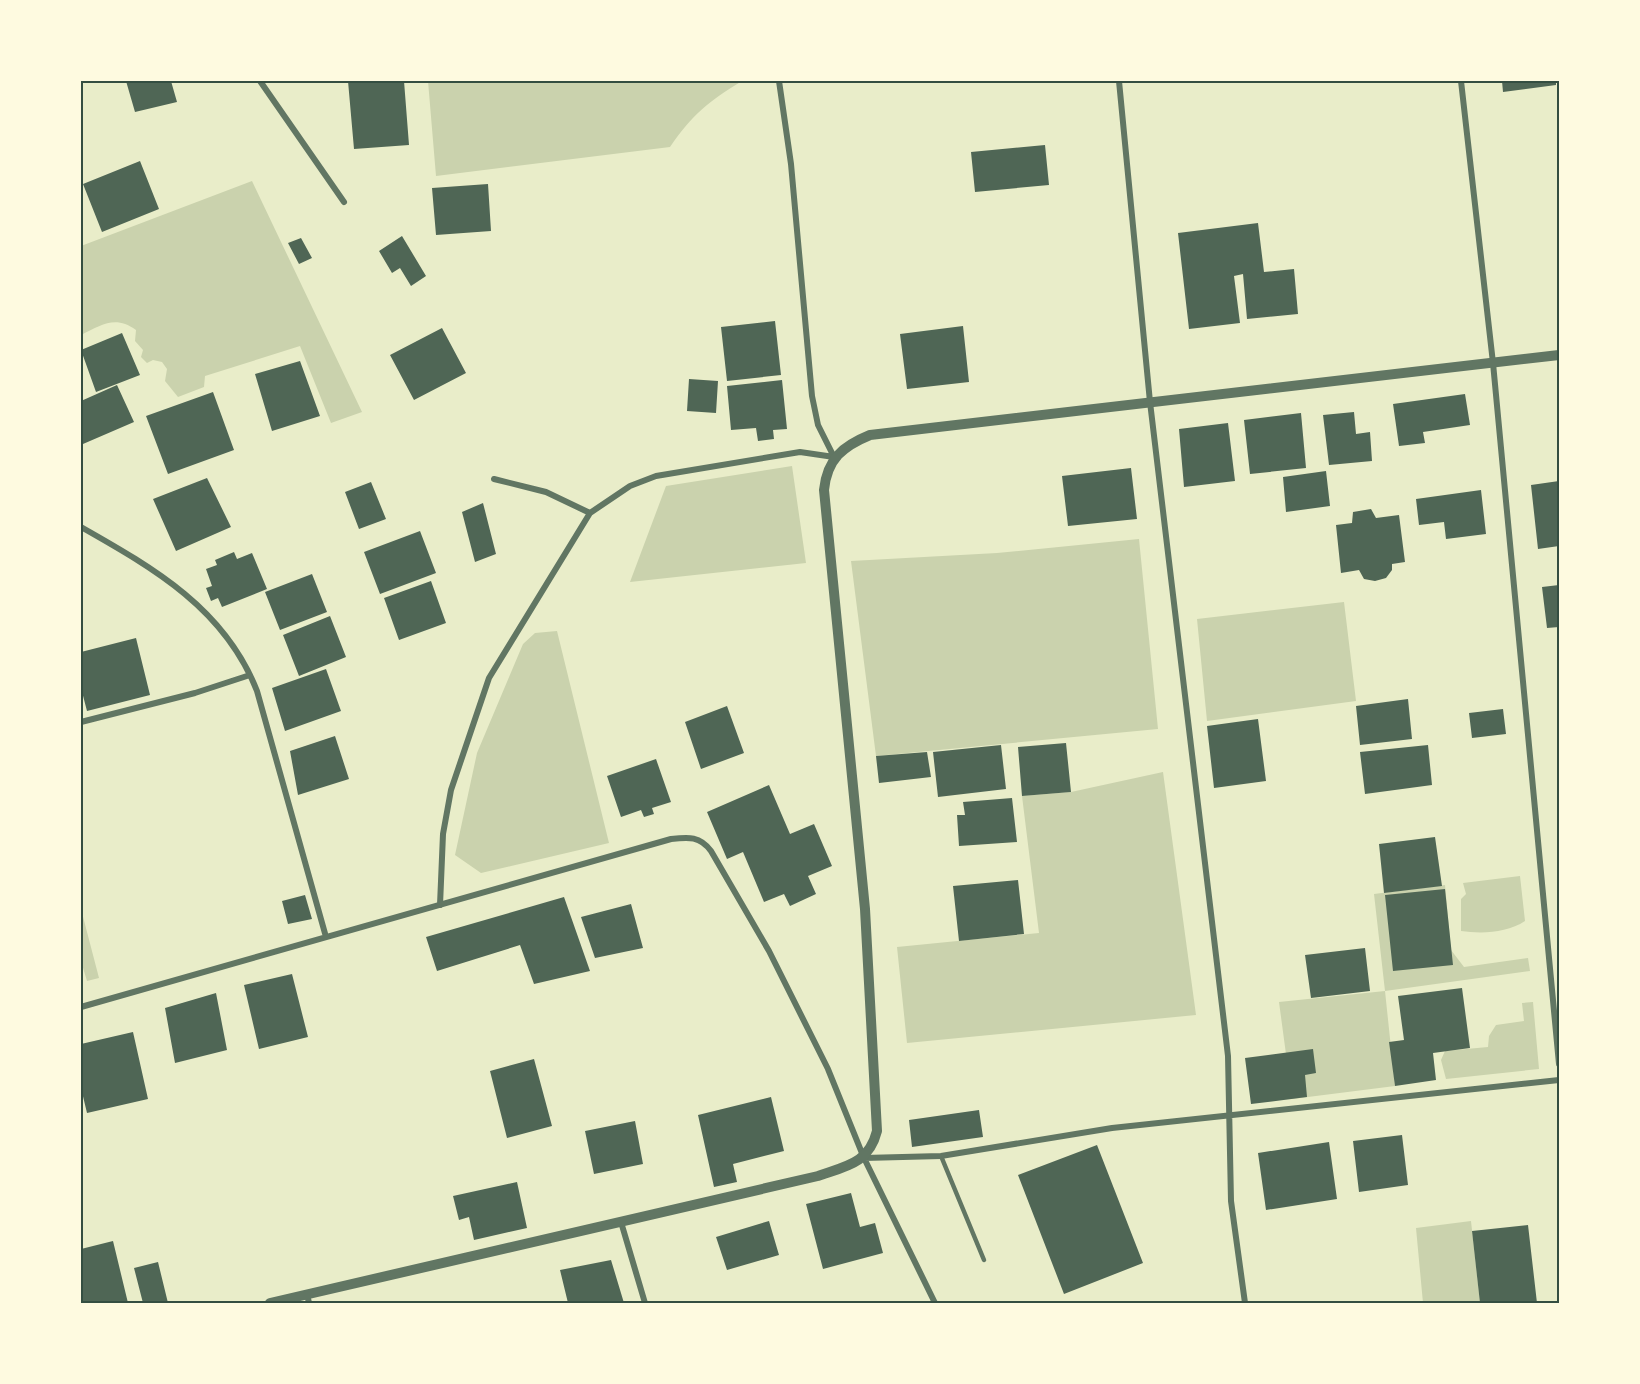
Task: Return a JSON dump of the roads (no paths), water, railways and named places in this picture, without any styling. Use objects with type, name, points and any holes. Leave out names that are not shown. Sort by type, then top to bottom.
[{"type":"street","points":[[260,81],[344,202]]},
{"type":"street","points":[[779,81],[791,164],[812,396],[818,425],[834,457]]},
{"type":"street","points":[[1119,81],[1150,402],[1228,1056],[1231,1201],[1245,1303]]},
{"type":"street","points":[[1461,81],[1493,363],[1559,1064]]},
{"type":"street","points":[[864,1158],[873,1146],[877,1131],[873,1022],[864,897],[824,490],[825,474],[834,457],[849,443],[870,435],[1559,356]]},
{"type":"street","points":[[440,905],[443,834],[451,790],[489,678],[590,513],[630,486],[656,476],[800,452],[834,457]]},
{"type":"street","points":[[494,479],[546,492],[590,513]]},
{"type":"street","points":[[81,527],[145,563],[196,604],[230,640],[250,675],[326,937]]},
{"type":"street","points":[[81,722],[195,693],[250,675]]},
{"type":"street","points":[[81,1007],[672,839],[692,837],[704,842],[711,851],[770,951],[828,1068],[864,1158],[935,1303]]},
{"type":"street","points":[[270,1303],[308,1299],[818,1176],[864,1158],[942,1156],[1112,1128],[1559,1080]]},
{"type":"street","points":[[621,1222],[645,1303]]},
{"type":"lane","points":[[942,1156],[984,1260]]}]
